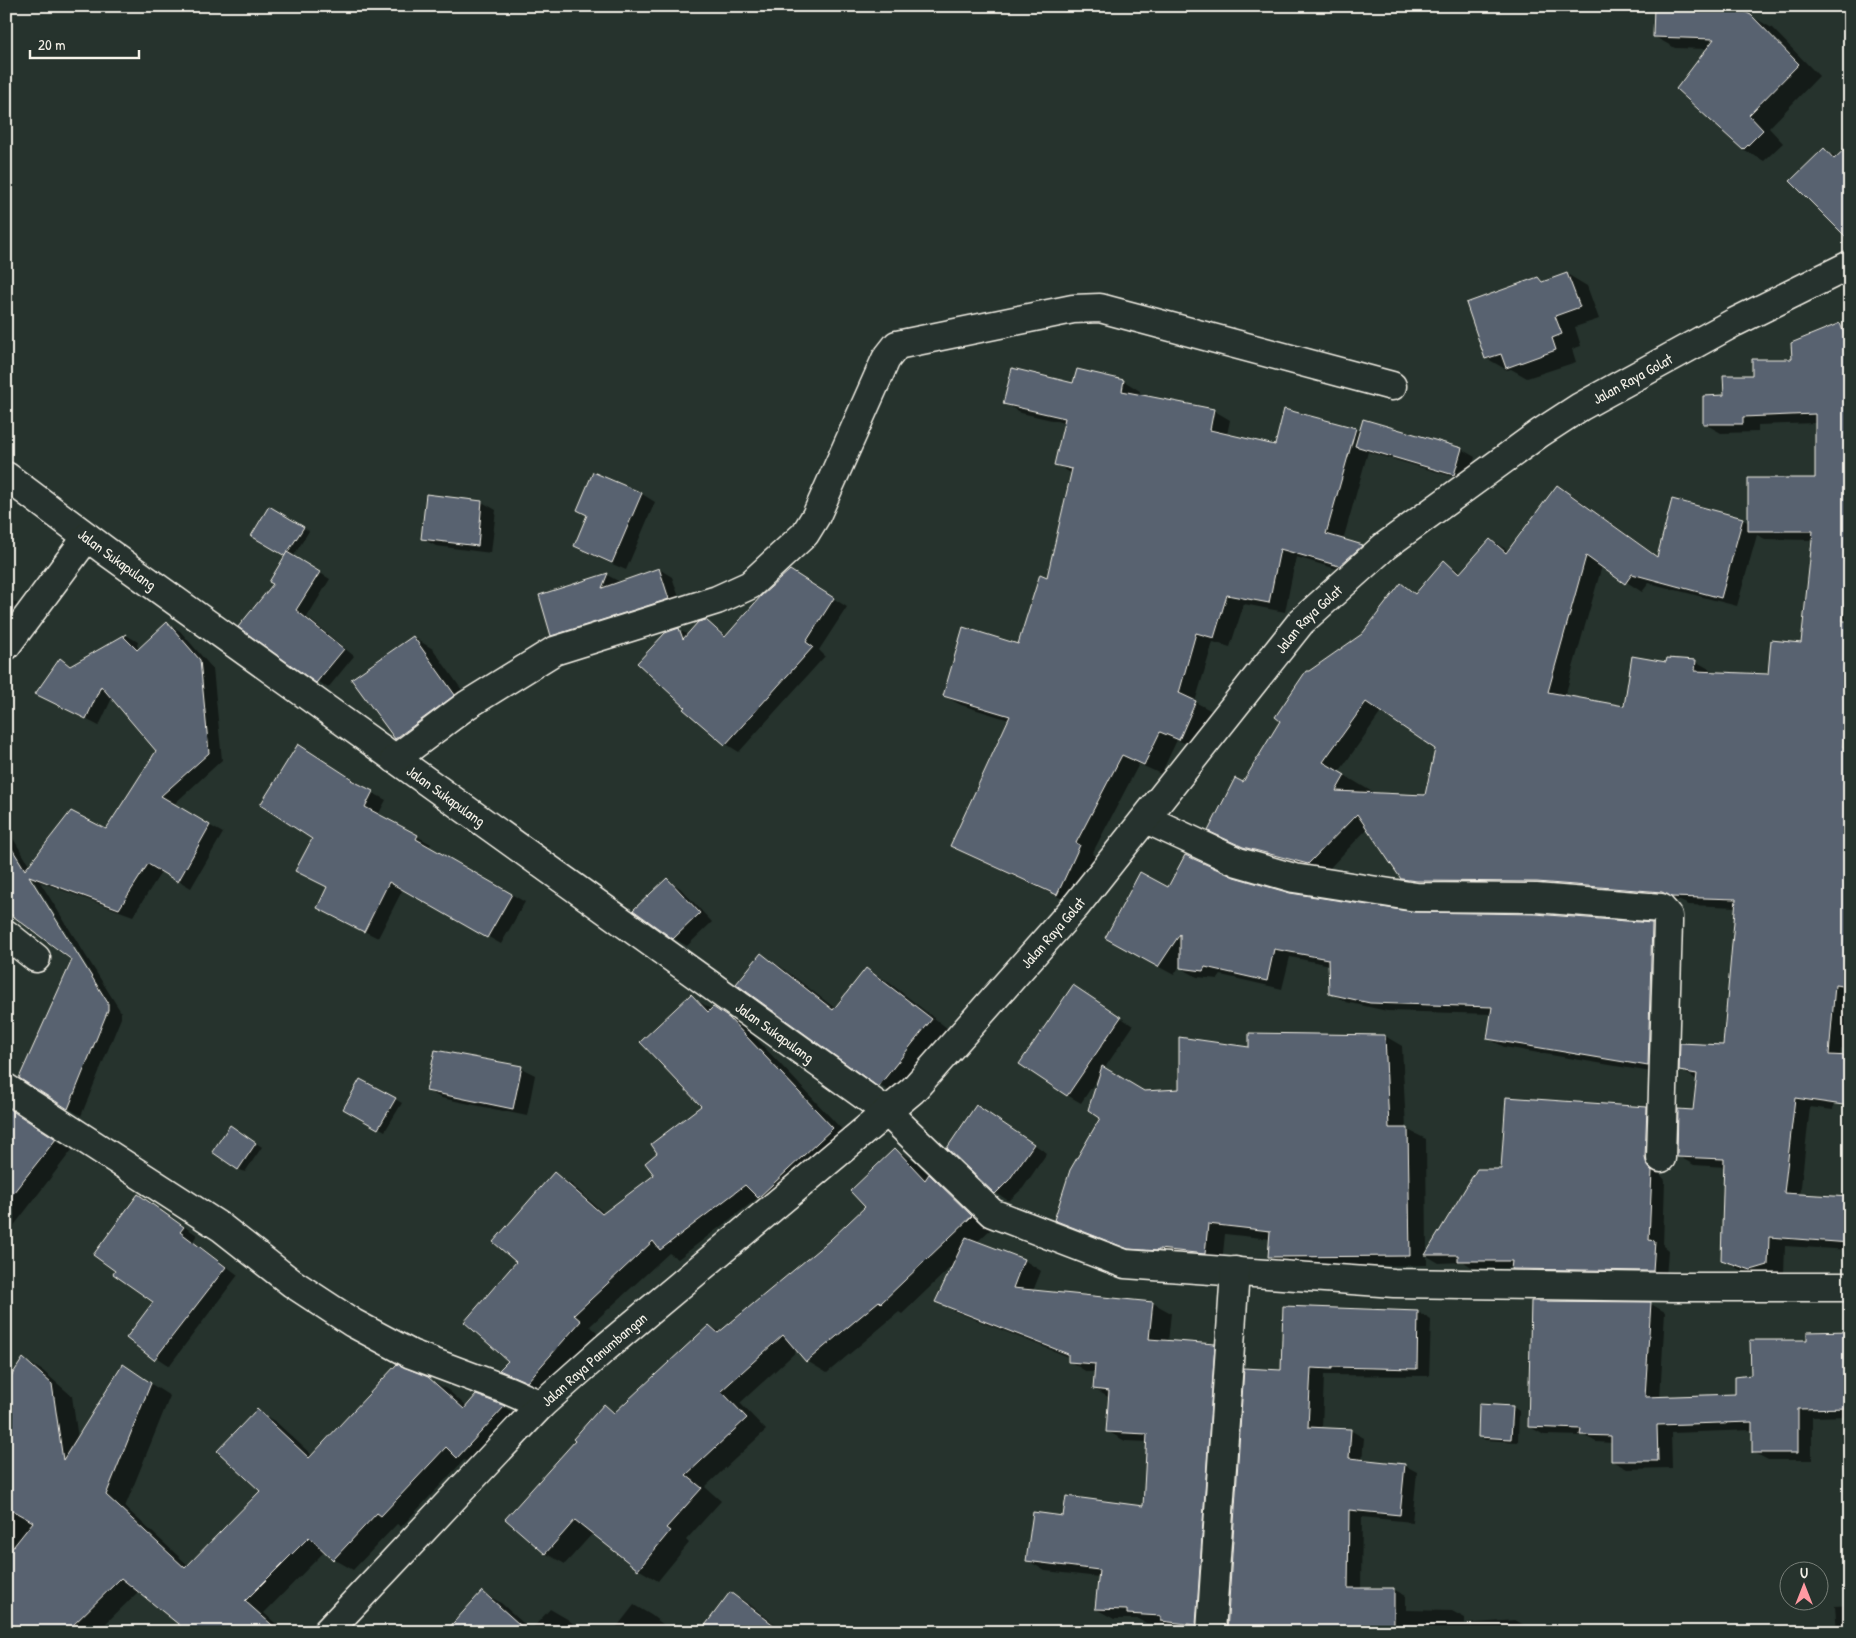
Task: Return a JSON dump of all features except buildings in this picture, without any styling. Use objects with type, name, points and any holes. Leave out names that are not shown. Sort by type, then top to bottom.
[{"type":"street","name":"Jalan Raya Golat","points":[[887,1112],[913,1090],[1055,929],[1146,819],[1301,622],[1385,546],[1540,433],[1580,407],[1736,322],[1850,265]]},
{"type":"street","points":[[395,759],[467,705],[554,651],[717,600],[750,584],[805,534],[816,516],[886,359],[897,344],[1073,309],[1100,308],[1392,386]]},
{"type":"street","name":"Jalan Sukapulang","points":[[6,476],[87,537],[887,1112],[992,1213],[1125,1264],[1394,1284],[1850,1287]]},
{"type":"street","points":[[6,646],[87,537]]},
{"type":"street","points":[[1146,819],[1238,862],[1294,878],[1416,897],[1536,898],[1660,908],[1668,916],[1661,1158]]},
{"type":"street","points":[[6,934],[36,958]]},
{"type":"street","points":[[6,1088],[222,1228],[292,1284],[352,1323],[411,1354],[541,1405]]},
{"type":"street","name":"Jalan Raya Panumbangan","points":[[327,1632],[541,1405],[605,1348],[887,1112]]},
{"type":"street","points":[[1211,1632],[1235,1271]]}]
